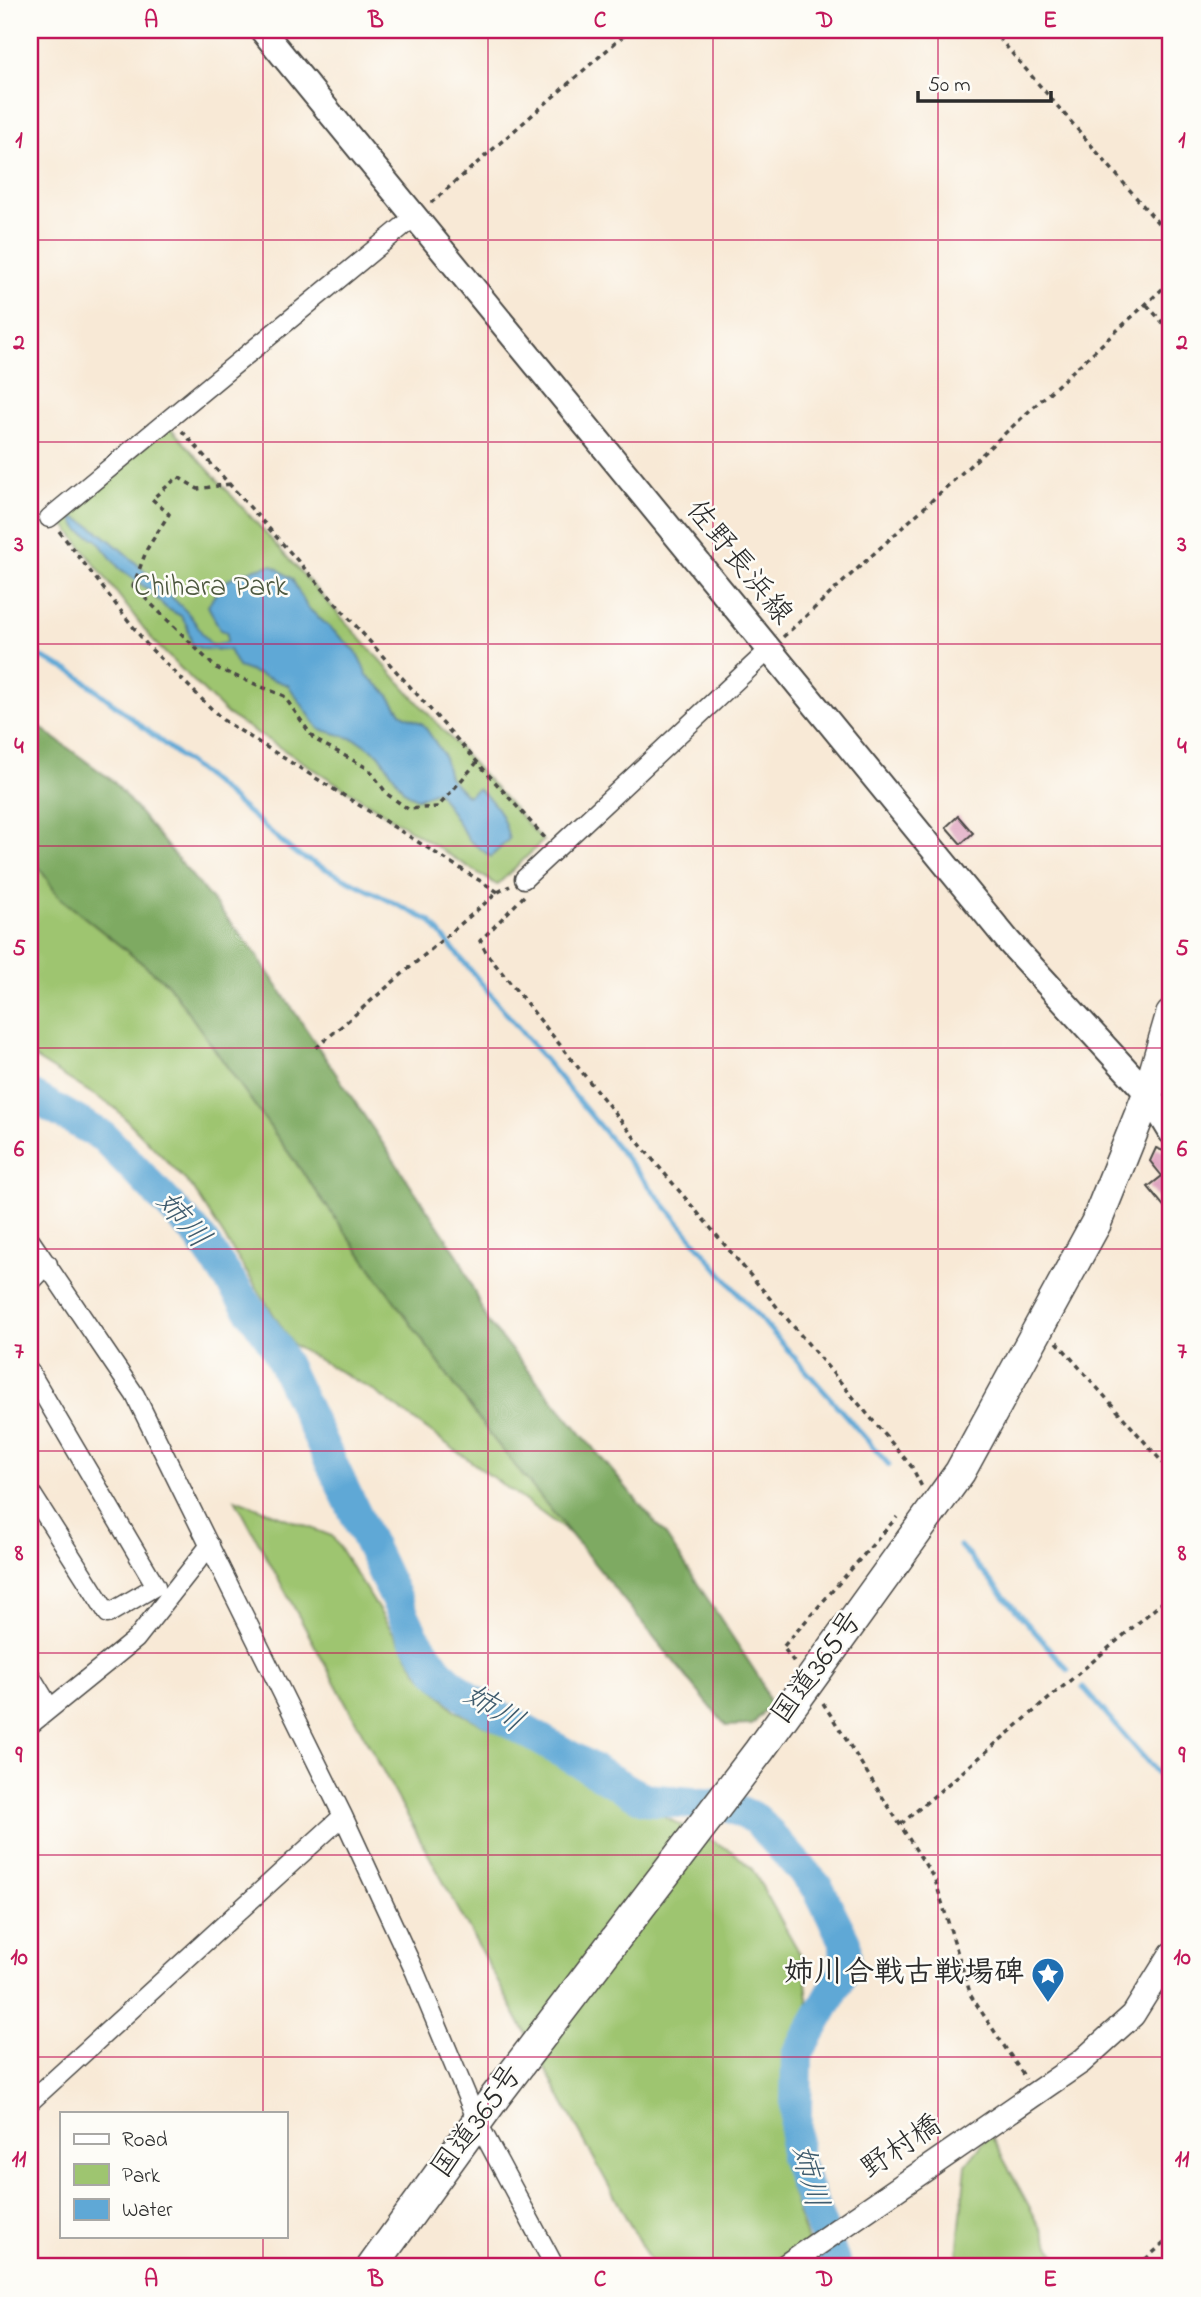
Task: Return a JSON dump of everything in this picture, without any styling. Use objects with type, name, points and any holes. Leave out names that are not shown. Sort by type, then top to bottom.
[{"type":"highway","name":"国道365号","points":[[372,2267],[495,2097],[759,1751],[960,1472],[1096,1223],[1148,1094],[1171,1015]]},
{"type":"main road","name":"佐野長浜線","points":[[262,30],[1009,942],[1148,1094],[1171,1132]]},
{"type":"street","points":[[49,518],[169,416],[414,217]]},
{"type":"street","points":[[524,878],[769,650]]},
{"type":"street","points":[[30,1240],[135,1395],[343,1816],[415,1972],[478,2123],[555,2267]]},
{"type":"street","points":[[30,1283],[48,1265]]},
{"type":"street","points":[[30,1372],[156,1586],[108,1614],[30,1491]]},
{"type":"street","points":[[30,1725],[136,1639],[209,1545]]},
{"type":"street","points":[[30,1675],[50,1708]]},
{"type":"street","points":[[30,2102],[343,1816]]},
{"type":"street","name":"野村橋","points":[[783,2267],[1081,2062],[1133,2015],[1171,1954]]},
{"type":"path","points":[[414,217],[630,30]]},
{"type":"path","points":[[992,30],[1171,238]]},
{"type":"path","points":[[769,650],[1171,281]]},
{"type":"path","points":[[1147,305],[1171,332]]},
{"type":"path","points":[[169,416],[479,760],[555,849]]},
{"type":"path","points":[[230,484],[198,489],[178,477],[152,499],[169,514],[146,549],[133,586],[216,668],[284,696],[314,739],[369,769],[387,794],[408,809],[438,807],[479,760]]},
{"type":"path","points":[[49,518],[148,646],[223,720],[498,892]]},
{"type":"path","points":[[316,1048],[498,892],[524,878],[534,886],[480,941],[487,954],[638,1142]]},
{"type":"path","points":[[1039,1327],[1067,1351],[1171,1472]]},
{"type":"path","points":[[900,1825],[1171,1595]]},
{"type":"path","points":[[1143,2267],[1141,2263],[1171,2237]]},
{"type":"green space","name":"Chihara Park","points":[[168,425],[543,841],[497,885],[227,714],[155,643],[61,520]]},
{"type":"green space","points":[[30,720],[113,781],[251,947],[459,1257],[487,1321],[665,1534],[760,1679],[770,1705],[752,1725],[726,1726],[491,1436],[168,984],[58,896],[30,853]]},
{"type":"green space","points":[[30,853],[58,896],[168,984],[491,1436],[572,1535],[374,1391],[293,1345],[193,1188],[115,1108],[30,1055]]},
{"type":"green space","points":[[235,1499],[332,1536],[418,1672],[456,1711],[732,1851],[752,1869],[803,1959],[810,2014],[784,2064],[787,2177],[815,2267],[653,2267]]},
{"type":"green space","points":[[990,2134],[1062,2267],[956,2267],[966,2165]]},
{"type":"water","points":[[71,517],[96,530],[130,558],[186,611],[212,645],[227,642],[227,632],[220,630],[208,606],[227,581],[242,573],[272,565],[292,579],[307,607],[356,651],[367,675],[387,693],[402,714],[423,724],[443,754],[449,777],[467,796],[478,789],[495,805],[509,839],[491,857],[469,840],[437,790],[418,799],[404,791],[379,754],[357,740],[319,729],[288,685],[238,667],[229,650],[203,649],[192,645],[181,616],[166,608],[146,588],[119,568],[96,539],[80,531]]},
{"type":"building","points":[[958,816],[973,833],[961,844],[946,827]]},
{"type":"building","points":[[1156,1148],[1171,1154],[1171,1215],[1148,1187],[1162,1176],[1150,1161]]},
{"type":"waterway","points":[[30,652],[76,674],[216,785],[296,854],[430,921],[736,1291],[889,1465]]},
{"type":"waterway","name":"姉川","points":[[30,1095],[104,1137],[199,1236],[276,1347],[414,1637],[438,1671],[468,1698],[644,1799],[728,1806],[756,1819],[818,1888],[845,1942],[846,1968],[797,2055],[795,2157],[836,2267]]},
{"type":"waterway","points":[[960,1546],[1068,1670]]},
{"type":"waterway","points":[[1083,1687],[1171,1789]]},
{"type":"place","name":"姉川合戦古戦場碑","points":[[1048,2004]]}]
